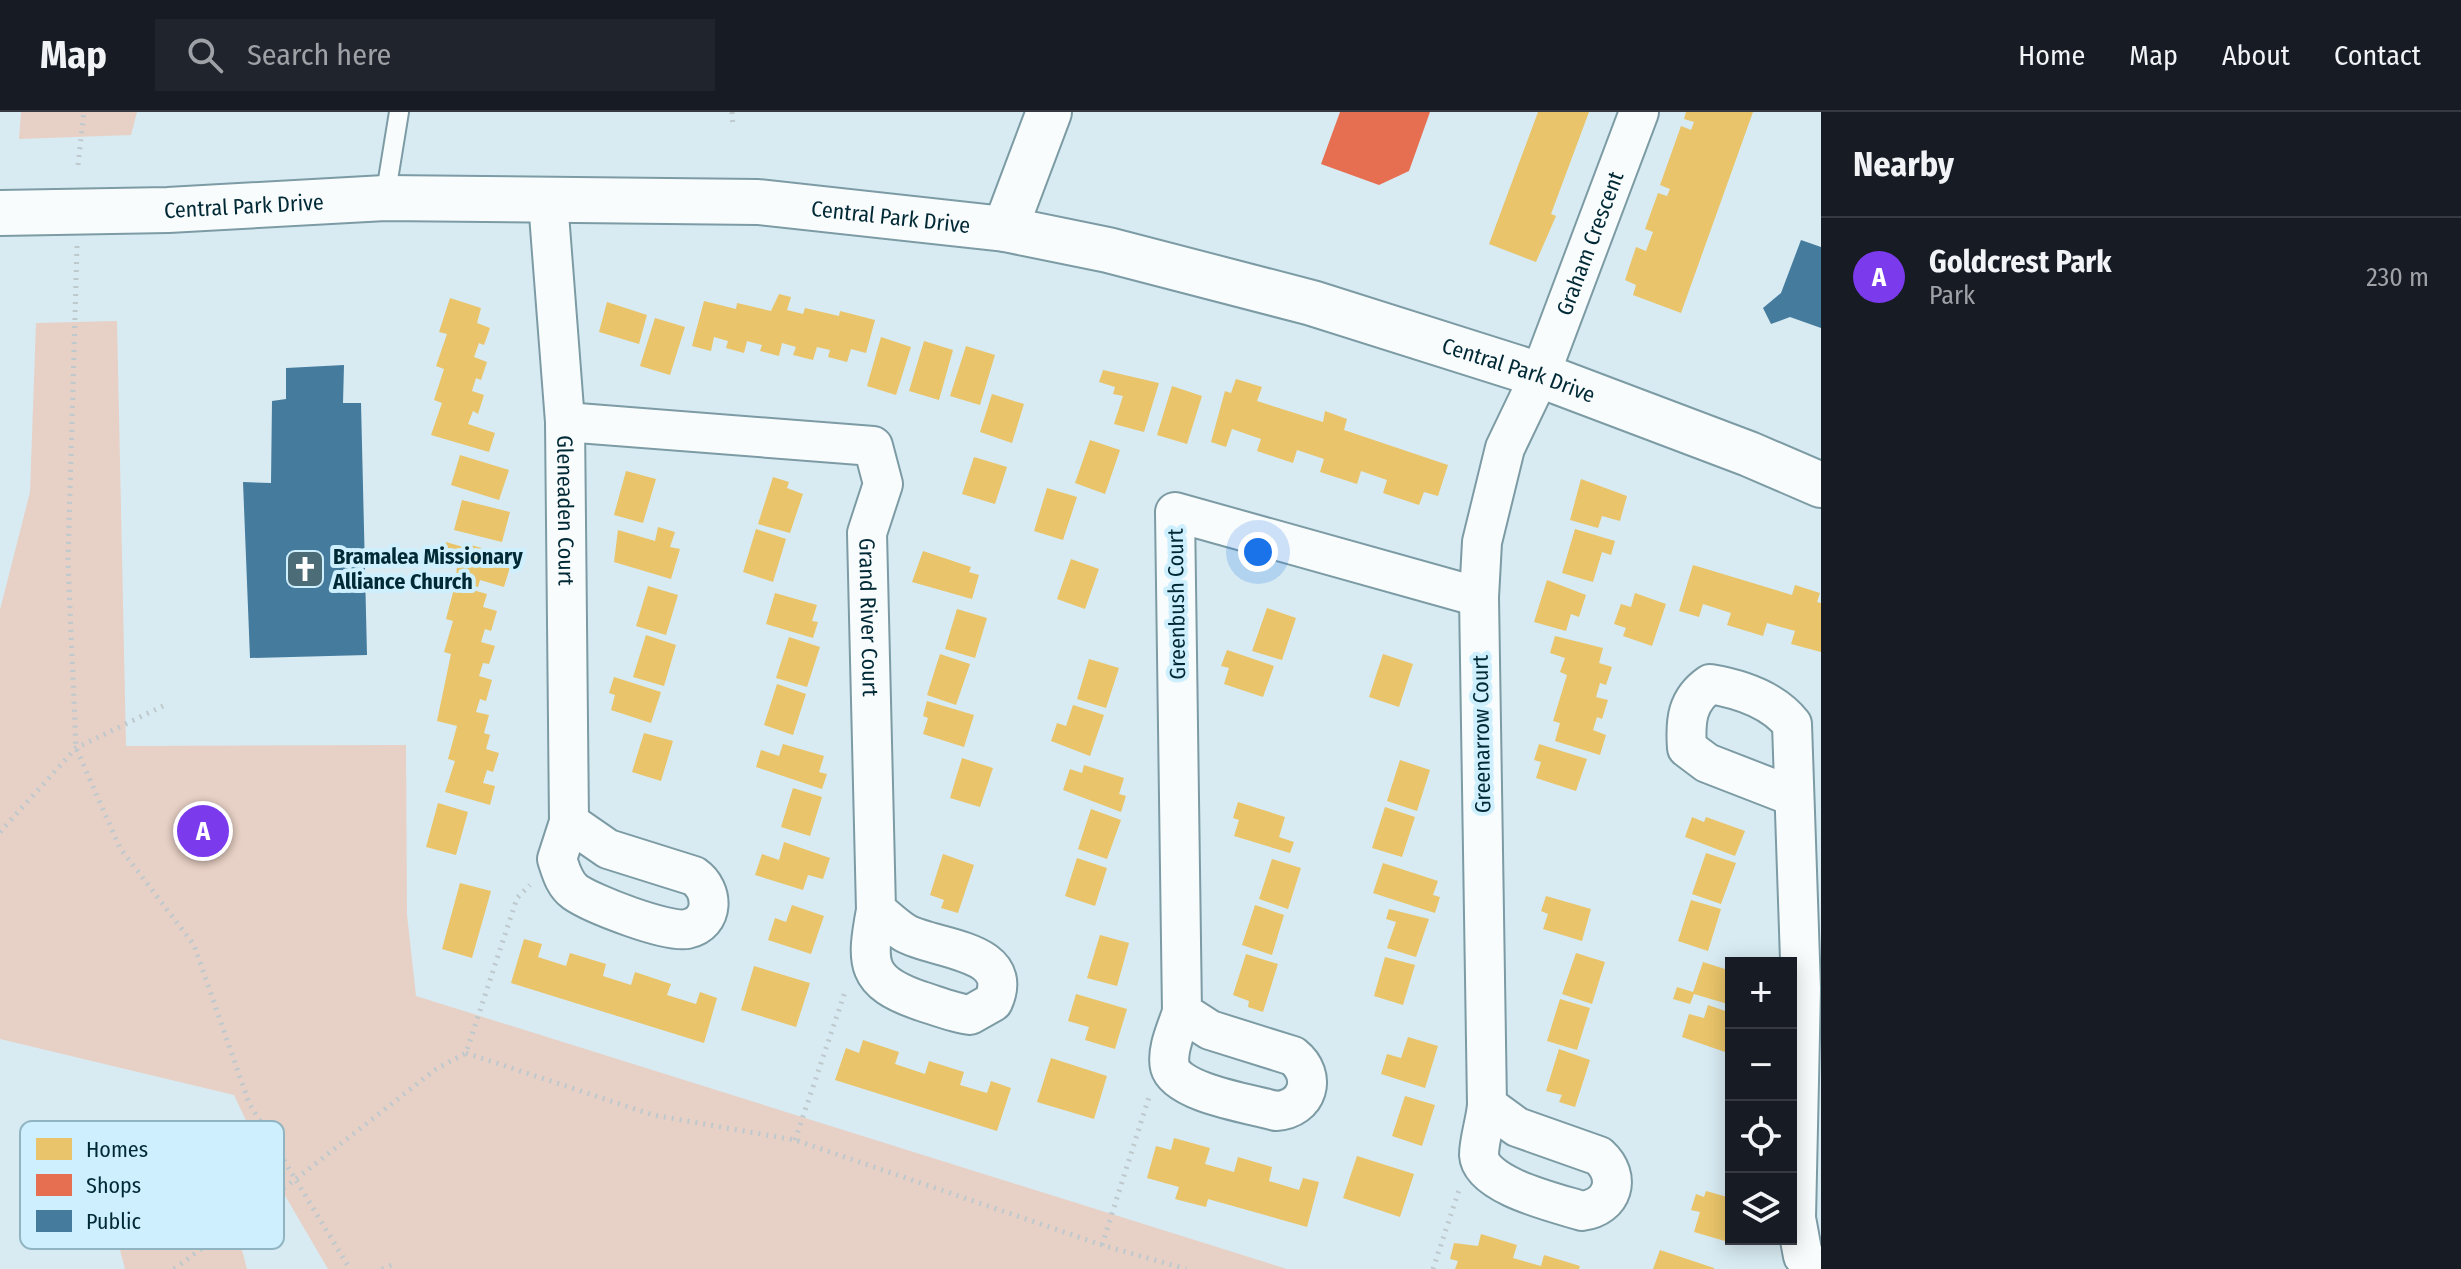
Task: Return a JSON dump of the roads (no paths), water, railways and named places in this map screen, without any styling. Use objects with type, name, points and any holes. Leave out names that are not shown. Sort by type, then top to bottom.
[{"type":"street","points":[[1005,229],[1049,112]]},
{"type":"street","name":"Graham Crescent","points":[[1540,375],[1639,112]]},
{"type":"street","name":"Central Park Drive","points":[[0,213],[214,208],[385,198],[758,202],[1005,229],[1108,250],[1300,300],[1540,375],[1749,454],[1821,485]]},
{"type":"street","name":"Gleneaden Court","points":[[548,201],[565,422],[569,822],[557,859],[572,891],[599,904],[674,929],[692,928],[706,916],[709,907],[707,889],[694,876],[608,849],[569,822]]},
{"type":"street","name":"Greenarrow Court","points":[[1487,1105],[1517,1127],[1599,1156],[1611,1171],[1612,1190],[1600,1206],[1582,1211],[1500,1183],[1490,1176],[1479,1156],[1487,1105],[1479,597],[1482,542],[1505,448],[1540,375]]},
{"type":"street","name":"Grand River Court","points":[[565,422],[873,446],[883,484],[867,533],[876,910],[869,949],[876,975],[896,993],[970,1015],[987,1008],[997,993],[996,975],[985,960],[906,933],[876,910]]},
{"type":"street","name":"Central Park Drive","points":[[1749,454],[1821,471]]},
{"type":"street","name":"Greenbush Court","points":[[1182,1012],[1210,1030],[1293,1056],[1306,1071],[1307,1091],[1295,1106],[1276,1111],[1187,1085],[1173,1074],[1169,1057],[1182,1012],[1175,512],[1479,597]]},
{"type":"street","points":[[1792,796],[1811,989],[1796,1218],[1803,1256],[1818,1269]]},
{"type":"lane","points":[[385,198],[399,112]]},
{"type":"place","name":"Bramalea Missionary Alliance Church","points":[[305,569]]},
{"type":"place","name":"Goldcrest Park","points":[[203,831]]}]
